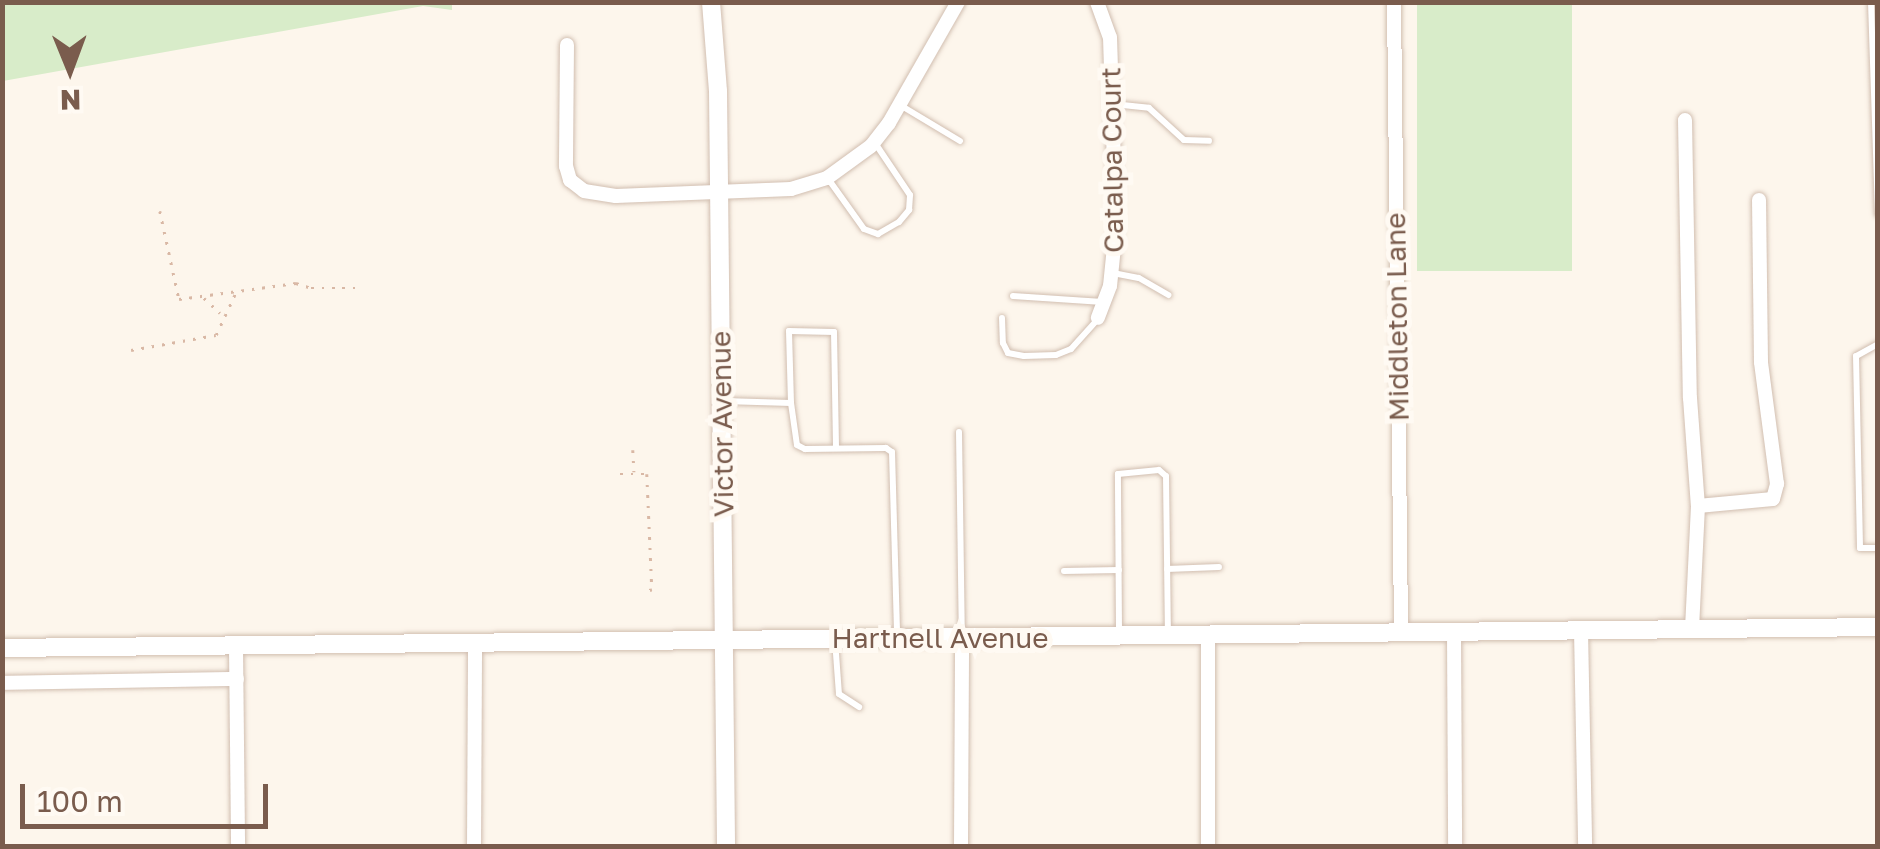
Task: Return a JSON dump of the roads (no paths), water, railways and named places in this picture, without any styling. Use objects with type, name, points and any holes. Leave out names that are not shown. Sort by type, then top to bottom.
[{"type":"main road","name":"Victor Avenue","points":[[711,2],[718,192],[726,846]]},
{"type":"main road","name":"Hartnell Avenue","points":[[2,648],[1878,627]]},
{"type":"street","points":[[567,45],[570,180],[600,195],[791,189],[827,178],[874,142],[958,2]]},
{"type":"street","name":"Catalpa Court","points":[[1097,2],[1110,37],[1116,227],[1112,273],[1098,318]]},
{"type":"street","name":"Middleton Lane","points":[[1394,2],[1401,632]]},
{"type":"street","points":[[1685,120],[1690,398],[1698,506],[1692,629]]},
{"type":"street","points":[[1698,506],[1773,499],[1777,484],[1762,362],[1758,200]]},
{"type":"street","points":[[1581,630],[1586,846]]},
{"type":"street","points":[[1454,632],[1455,846]]},
{"type":"street","points":[[1208,636],[1208,846]]},
{"type":"street","points":[[961,846],[962,638]]},
{"type":"street","points":[[474,846],[475,642]]},
{"type":"street","points":[[236,647],[238,846]]},
{"type":"street","points":[[2,683],[237,679]]},
{"type":"lane","points":[[1871,2],[1878,214]]},
{"type":"lane","points":[[899,104],[960,140]]},
{"type":"lane","points":[[1112,104],[1149,108],[1184,140],[1209,141]]},
{"type":"lane","points":[[827,178],[864,229],[878,234],[899,222],[909,210],[910,195],[874,142]]},
{"type":"lane","points":[[1112,273],[1139,278],[1169,294]]},
{"type":"lane","points":[[1013,296],[1104,302]]},
{"type":"lane","points":[[1002,318],[1002,343],[1008,353],[1024,356],[1056,355],[1071,349],[1098,318]]},
{"type":"lane","points":[[836,448],[834,332],[789,330],[790,404],[797,445],[836,448],[886,448],[892,452],[897,638]]},
{"type":"lane","points":[[1878,344],[1856,356],[1860,548],[1878,548]]},
{"type":"lane","points":[[721,401],[790,404]]},
{"type":"lane","points":[[959,432],[962,638]]},
{"type":"lane","points":[[1120,637],[1118,474],[1127,470],[1159,470],[1166,476],[1168,636]]},
{"type":"lane","points":[[1167,568],[1219,567]]},
{"type":"lane","points":[[1064,570],[1119,570]]},
{"type":"lane","points":[[835,639],[839,694],[859,707]]}]
